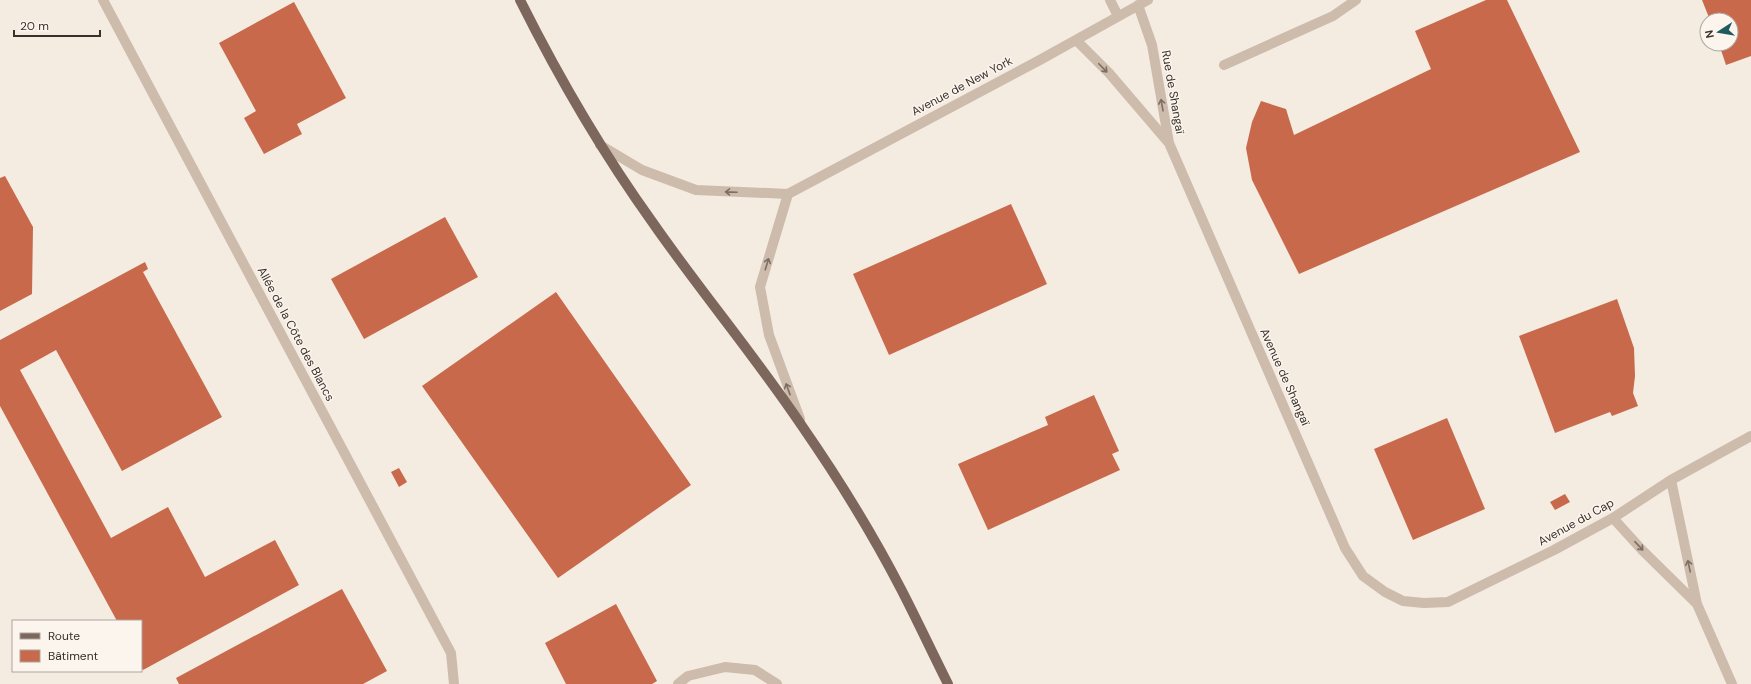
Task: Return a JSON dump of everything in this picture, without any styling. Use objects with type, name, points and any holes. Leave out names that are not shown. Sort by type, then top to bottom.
[{"type":"main road","points":[[520,0],[546,52],[600,145],[653,224],[802,425],[851,501],[900,588],[948,684]]},
{"type":"street","name":"Allée de la Côte des Blancs","points":[[103,0],[451,653],[454,684]]},
{"type":"street","points":[[1110,0],[1118,16]]},
{"type":"street","name":"Avenue de New York","points":[[788,194],[1148,0]]},
{"type":"street","points":[[1224,65],[1333,16],[1356,0]]},
{"type":"street","name":"Rue de Shangaï","points":[[1138,5],[1152,45],[1169,143]]},
{"type":"street","name":"Rue de Shangaï","points":[[1076,40],[1169,143]]},
{"type":"street","name":"Avenue de Shangaï","points":[[1169,143],[1345,548],[1363,576],[1385,592],[1403,601]]},
{"type":"street","points":[[600,145],[642,170],[696,190],[788,194],[760,287],[769,335],[802,425]]},
{"type":"street","name":"Avenue du Cap","points":[[1403,601],[1424,604],[1448,602],[1554,550],[1613,518],[1671,480],[1751,436]]},
{"type":"street","points":[[1671,480],[1697,604],[1732,684]]},
{"type":"street","points":[[1613,518],[1642,550],[1697,604]]},
{"type":"street","points":[[678,684],[688,676],[725,667],[755,670],[777,684]]},
{"type":"building","points":[[1486,0],[1507,0],[1580,152],[1299,274],[1252,180],[1246,148],[1252,122],[1261,101],[1286,109],[1294,135],[1431,69],[1415,31]]},
{"type":"building","points":[[1702,0],[1751,0],[1751,56],[1726,65],[1722,52],[1739,52],[1739,12],[1707,12]]},
{"type":"building","points":[[294,2],[346,98],[297,124],[302,134],[264,154],[244,118],[256,111],[219,43]]},
{"type":"building","points":[[5,176],[33,227],[32,294],[0,311],[0,178]]},
{"type":"building","points":[[1011,204],[1047,284],[889,355],[853,274]]},
{"type":"building","points":[[445,217],[478,277],[364,339],[331,279]]},
{"type":"building","points":[[145,262],[148,269],[143,272],[222,417],[122,471],[56,350],[20,370],[111,538],[168,507],[205,577],[275,540],[299,585],[143,670],[142,620],[116,620],[0,406],[0,340]]},
{"type":"building","points":[[556,292],[691,485],[558,578],[422,386]]},
{"type":"building","points":[[1617,299],[1634,348],[1635,376],[1633,393],[1638,406],[1612,416],[1610,412],[1555,433],[1519,336]]},
{"type":"building","points":[[1094,395],[1119,451],[1112,454],[1120,470],[988,530],[958,464],[1048,425],[1045,417]]},
{"type":"building","points":[[1447,418],[1485,509],[1413,540],[1374,449]]},
{"type":"building","points":[[399,468],[407,482],[399,487],[391,472]]},
{"type":"building","points":[[1565,494],[1570,502],[1555,510],[1550,502]]},
{"type":"building","points":[[342,589],[387,671],[363,684],[179,684],[176,678]]},
{"type":"building","points":[[616,604],[657,681],[652,684],[566,684],[545,643]]}]
